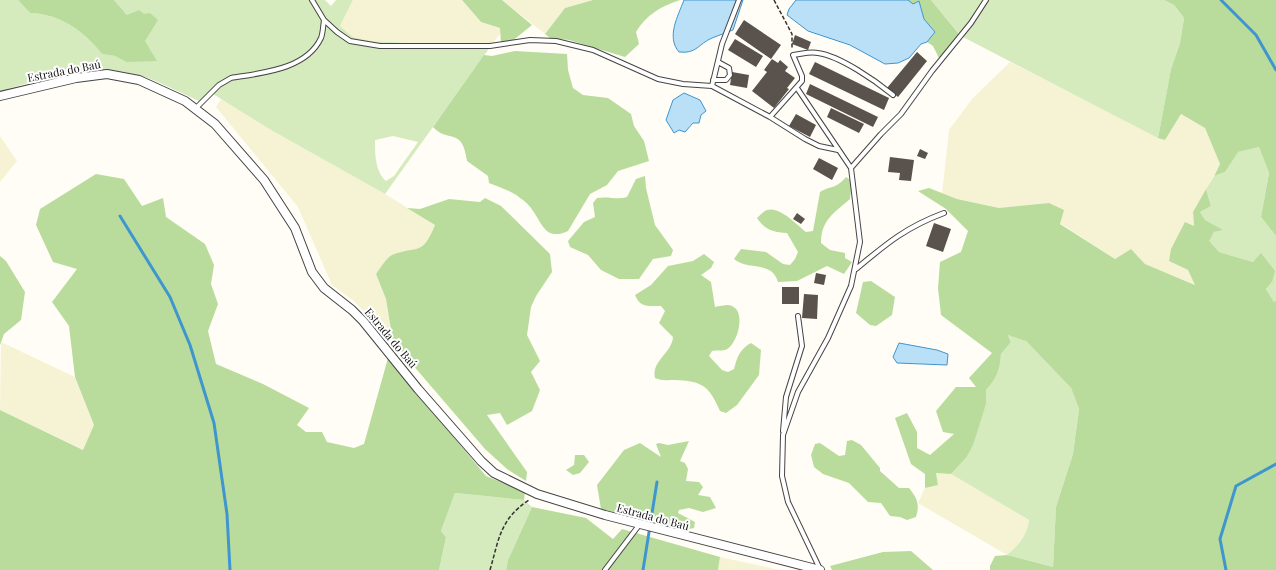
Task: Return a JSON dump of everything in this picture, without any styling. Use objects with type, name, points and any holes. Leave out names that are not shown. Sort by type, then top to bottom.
[{"type":"street","name":"Estrada do Baú","points":[[0,96],[76,78],[116,74],[139,80],[165,90],[215,124],[268,185],[295,228],[312,272],[324,288],[352,310],[363,321],[481,461],[494,472],[537,494],[604,515],[698,540],[820,569]]},
{"type":"lane","points":[[312,0],[324,20],[336,32],[350,41],[380,46],[490,46],[530,40],[556,41],[593,50],[658,79],[683,84],[712,86],[770,117],[819,146],[838,150]]},
{"type":"lane","points":[[712,86],[722,44],[739,0]]},
{"type":"lane","points":[[851,168],[880,134],[901,114],[932,71],[971,23],[986,0]]},
{"type":"lane","points":[[195,109],[224,81],[231,78],[282,68],[306,55],[321,38],[324,20]]},
{"type":"lane","points":[[770,117],[797,88],[802,76],[793,55],[808,52],[829,55],[876,81],[893,95]]},
{"type":"lane","points":[[713,80],[726,80],[730,75],[728,68],[718,62]]},
{"type":"lane","points":[[783,435],[798,392],[828,338],[852,286],[860,242],[851,168],[797,88]]},
{"type":"lane","points":[[856,269],[898,234],[944,213]]},
{"type":"lane","points":[[798,316],[802,346],[786,397],[782,476],[788,502],[820,569]]},
{"type":"lane","points":[[605,570],[640,524]]},
{"type":"path","points":[[774,0],[792,34],[793,55]]},
{"type":"path","points":[[490,570],[504,525],[516,508],[537,494]]},
{"type":"shaded area","points":[[353,0],[462,0],[481,22],[500,28],[500,34],[493,43],[427,44],[371,41],[353,37],[340,26]]},
{"type":"shaded area","points":[[502,0],[593,0],[565,8],[545,34]]},
{"type":"shaded area","points":[[1010,62],[1165,140],[1181,114],[1205,128],[1220,164],[1193,212],[1194,226],[1169,261],[1188,270],[1196,285],[1145,264],[1131,249],[1115,259],[1060,223],[1049,203],[999,208],[957,199],[942,193],[949,130],[972,99]]},
{"type":"shaded area","points":[[222,98],[271,130],[385,194],[435,225],[429,239],[421,248],[391,256],[376,274],[386,299],[393,342],[354,301],[332,285],[298,207],[216,107]]},
{"type":"shaded area","points":[[0,136],[17,161],[0,182]]},
{"type":"shaded area","points":[[1,342],[75,377],[94,425],[84,450],[0,410]]},
{"type":"shaded area","points":[[936,473],[951,474],[1029,520],[1027,530],[1017,546],[1007,555],[918,503],[925,488],[938,485]]},
{"type":"shaded area","points":[[720,557],[780,570],[718,570]]},
{"type":"green space","points":[[0,0],[18,0],[30,13],[41,14],[61,20],[79,31],[102,54],[115,56],[126,62],[145,41],[144,14],[127,15],[114,0],[325,0],[331,6],[336,0],[353,0],[340,26],[353,37],[371,41],[427,44],[493,43],[385,194],[271,130],[210,92],[201,102],[148,78],[130,73],[112,71],[54,77],[0,91]],"holes":[[[393,136],[418,142],[394,176],[386,181],[382,177],[378,167],[375,140]]]},
{"type":"green space","points":[[18,0],[114,0],[127,15],[139,10],[144,14],[150,13],[158,20],[145,41],[157,61],[126,62],[115,56],[102,54],[87,38],[70,25],[61,20],[41,14],[30,13]]},
{"type":"green space","points":[[462,0],[502,0],[532,25],[511,42],[501,43],[500,28],[481,22]]},
{"type":"green space","points":[[593,0],[680,0],[660,8],[644,21],[636,32],[639,44],[625,57],[569,40],[550,38],[545,34],[565,8]]},
{"type":"green space","points":[[908,0],[931,0],[959,34],[939,58],[933,46],[927,42],[935,32],[924,19],[919,2],[913,4],[908,2]]},
{"type":"green space","points":[[931,0],[1164,0],[1174,5],[1184,18],[1180,43],[1171,69],[1158,138],[961,36]]},
{"type":"green space","points":[[1164,0],[1276,0],[1276,236],[1261,217],[1269,173],[1259,147],[1238,152],[1225,172],[1214,176],[1220,164],[1205,128],[1181,114],[1165,140],[1158,138],[1171,69],[1180,43],[1184,18],[1174,5]]},
{"type":"green space","points":[[515,51],[567,54],[568,70],[573,88],[583,95],[608,98],[631,114],[634,126],[644,141],[649,161],[618,171],[607,185],[590,194],[568,231],[561,234],[550,233],[546,230],[529,205],[517,196],[505,189],[489,183],[488,176],[467,161],[465,150],[462,143],[458,139],[444,135],[433,127],[484,55],[492,56]]},
{"type":"green space","points":[[1259,147],[1269,173],[1261,217],[1276,236],[1276,300],[1274,302],[1266,289],[1272,282],[1253,262],[1219,252],[1208,241],[1214,232],[1222,230],[1205,220],[1200,212],[1211,206],[1206,189],[1214,176],[1225,172],[1237,152]]},
{"type":"green space","points":[[96,174],[124,179],[142,206],[163,198],[166,217],[205,244],[214,265],[211,284],[218,304],[208,331],[216,364],[263,384],[309,408],[297,425],[306,432],[322,432],[327,442],[354,448],[364,444],[388,358],[486,476],[525,492],[524,500],[455,493],[441,531],[446,537],[439,570],[0,570],[0,410],[83,450],[94,425],[75,377],[69,326],[52,302],[77,269],[53,262],[36,225],[40,209]]},
{"type":"green space","points":[[645,176],[646,188],[655,225],[673,250],[671,256],[653,259],[639,279],[619,279],[601,270],[588,255],[570,247],[568,241],[584,222],[595,217],[593,203],[597,198],[627,197],[636,179]]},
{"type":"green space","points":[[846,177],[852,181],[850,199],[834,213],[826,223],[823,228],[821,243],[830,250],[845,253],[845,258],[852,262],[844,274],[827,266],[797,281],[778,282],[775,275],[765,268],[739,263],[734,259],[741,249],[766,252],[783,264],[790,265],[798,252],[787,233],[766,228],[757,218],[767,210],[777,211],[783,213],[806,232],[813,231],[820,192],[836,186]]},
{"type":"green space","points":[[929,188],[957,199],[999,208],[1049,203],[1064,210],[1060,224],[1115,259],[1131,249],[1145,264],[1195,285],[1188,270],[1169,261],[1171,249],[1185,222],[1194,226],[1193,212],[1206,189],[1211,206],[1200,212],[1205,220],[1223,230],[1214,232],[1209,241],[1219,252],[1253,262],[1261,253],[1275,271],[1272,282],[1266,289],[1274,302],[1276,300],[1276,570],[990,570],[990,566],[995,556],[1007,555],[1053,567],[1056,507],[1073,454],[1079,409],[1071,388],[1026,341],[1008,335],[1011,342],[1001,354],[997,374],[993,382],[986,390],[986,404],[973,445],[966,458],[951,474],[936,473],[938,485],[925,488],[925,474],[911,464],[895,418],[907,413],[917,432],[917,448],[930,455],[954,434],[943,432],[936,411],[956,387],[976,387],[969,378],[992,353],[941,315],[938,288],[940,262],[961,252],[968,231],[946,209],[918,191]]},
{"type":"green space","points":[[485,198],[501,206],[550,254],[552,272],[536,296],[531,307],[527,335],[540,361],[531,372],[540,390],[532,411],[507,425],[500,413],[487,415],[527,472],[526,481],[507,469],[485,449],[393,342],[386,299],[376,274],[390,256],[423,246],[435,225],[407,208],[420,209],[449,199],[480,202]]},
{"type":"green space","points":[[704,254],[714,262],[711,268],[701,275],[711,282],[715,307],[728,305],[734,307],[738,312],[739,319],[737,335],[729,347],[725,350],[712,351],[709,356],[722,370],[728,372],[734,369],[736,361],[747,345],[751,343],[761,350],[759,375],[737,405],[726,413],[720,411],[712,396],[704,386],[692,382],[662,380],[655,378],[656,367],[672,343],[673,337],[659,323],[665,311],[661,306],[649,306],[642,304],[635,295],[651,285],[668,266],[693,261]]},
{"type":"green space","points":[[0,256],[6,261],[25,292],[21,320],[4,334],[0,345]]},
{"type":"green space","points":[[871,281],[895,297],[892,315],[876,326],[870,325],[856,313],[863,282]]},
{"type":"green space","points":[[1008,334],[1026,341],[1071,388],[1079,409],[1073,454],[1056,507],[1053,567],[1007,555],[1022,539],[1029,520],[951,474],[966,458],[986,404],[986,390],[993,382],[997,374],[1001,354],[1011,342]]},
{"type":"green space","points":[[852,440],[861,445],[880,468],[880,471],[899,488],[909,488],[918,505],[916,517],[907,520],[900,517],[890,516],[881,503],[868,502],[849,483],[823,474],[814,467],[811,455],[815,444],[820,443],[839,456],[845,455],[847,441]]},
{"type":"green space","points":[[689,441],[680,461],[685,463],[688,469],[686,481],[699,482],[703,487],[698,495],[710,497],[716,508],[703,512],[689,508],[679,510],[678,513],[695,522],[694,528],[684,530],[601,509],[597,485],[624,450],[640,443],[661,457],[656,444],[659,443],[668,445]]},
{"type":"green space","points":[[575,455],[584,455],[589,462],[580,473],[573,475],[566,470],[574,465]]},
{"type":"green space","points":[[455,493],[524,500],[532,507],[508,560],[506,570],[439,570],[446,537],[441,531]]},
{"type":"green space","points":[[532,507],[586,518],[613,539],[622,529],[720,557],[718,570],[506,570],[508,560]]},
{"type":"green space","points":[[911,551],[933,570],[832,570],[830,566],[883,552]]},
{"type":"water","points":[[684,0],[743,0],[733,30],[707,40],[690,52],[679,52],[673,40],[673,33],[676,20]]},
{"type":"water","points":[[796,0],[908,0],[913,4],[919,1],[924,19],[935,32],[927,42],[921,44],[909,58],[898,63],[885,64],[850,45],[808,31],[787,15],[789,9]]},
{"type":"water","points":[[684,93],[700,100],[706,111],[701,115],[699,123],[693,123],[685,132],[679,130],[674,133],[666,120],[673,100]]},
{"type":"water","points":[[899,343],[937,350],[948,354],[947,365],[897,363],[893,357]]},
{"type":"building","points":[[744,20],[781,45],[771,59],[735,34]]},
{"type":"building","points":[[795,35],[811,42],[808,50],[792,44]]},
{"type":"building","points":[[735,39],[763,56],[756,67],[728,50]]},
{"type":"building","points":[[917,52],[927,61],[898,97],[887,88]]},
{"type":"building","points":[[772,59],[778,63],[780,60],[788,67],[785,71],[795,78],[787,88],[789,89],[774,108],[752,91],[767,72],[764,70]]},
{"type":"building","points":[[815,62],[889,98],[884,110],[809,74]]},
{"type":"building","points":[[732,72],[749,75],[747,88],[730,85]]},
{"type":"building","points":[[810,84],[878,117],[873,127],[806,94]]},
{"type":"building","points":[[831,108],[864,124],[859,133],[827,117]]},
{"type":"building","points":[[796,114],[816,125],[810,137],[789,126]]},
{"type":"building","points":[[920,149],[928,153],[925,159],[917,156]]},
{"type":"building","points":[[890,157],[914,160],[911,181],[899,180],[900,173],[888,172]]},
{"type":"building","points":[[819,158],[838,168],[832,180],[813,169]]},
{"type":"building","points":[[797,213],[805,219],[801,224],[793,219]]},
{"type":"building","points":[[934,223],[951,229],[943,252],[926,246]]},
{"type":"building","points":[[816,273],[826,275],[824,285],[814,283]]},
{"type":"building","points":[[782,287],[799,287],[799,304],[782,304]]},
{"type":"building","points":[[804,294],[818,295],[817,319],[802,318]]},
{"type":"waterway","points":[[1221,0],[1256,35],[1276,70]]},
{"type":"waterway","points":[[120,216],[170,297],[190,345],[214,423],[227,514],[230,570]]},
{"type":"waterway","points":[[1226,570],[1220,539],[1236,486],[1276,464]]},
{"type":"waterway","points":[[643,570],[657,482]]}]
